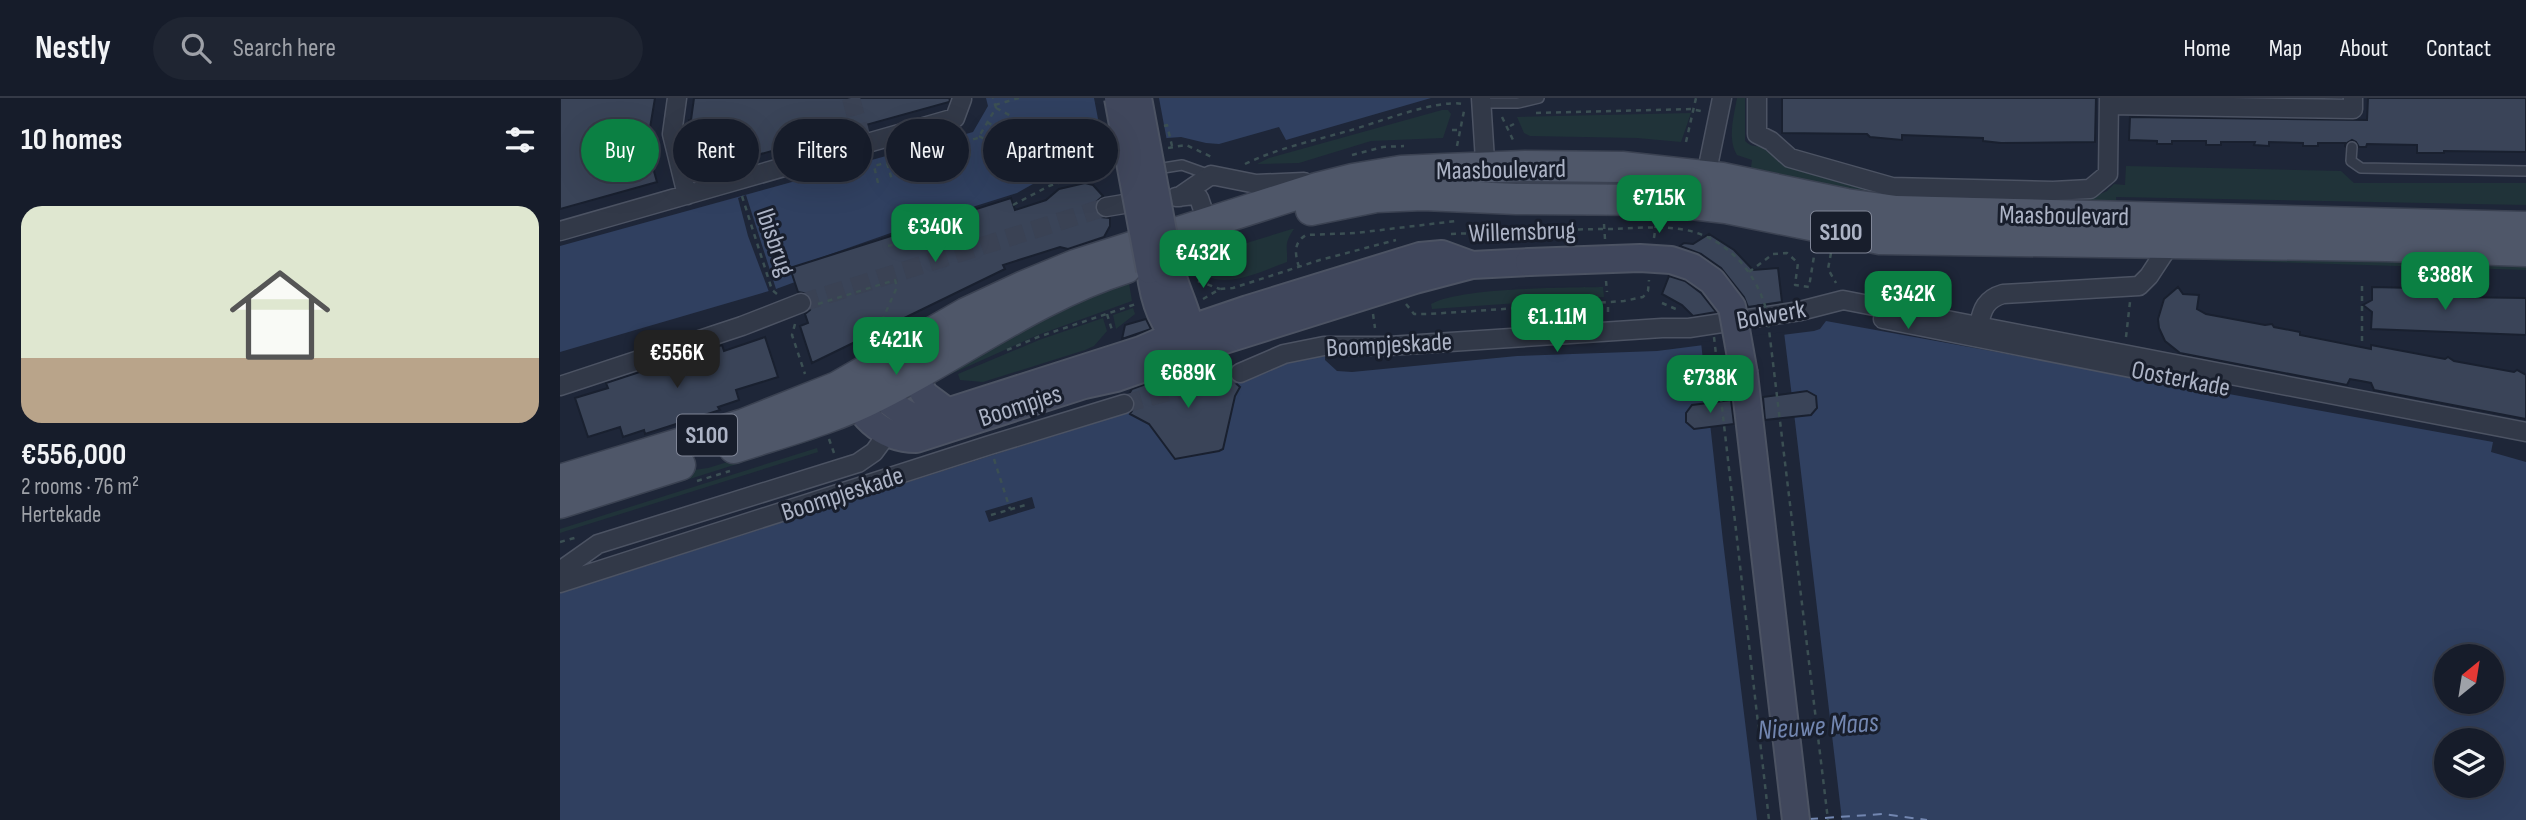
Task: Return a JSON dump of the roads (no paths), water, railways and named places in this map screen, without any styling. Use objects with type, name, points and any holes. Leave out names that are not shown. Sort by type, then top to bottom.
[{"type":"main road","points":[[1118,98],[1159,267],[1175,288],[1186,339]]},
{"type":"main road","points":[[1138,98],[1159,267]]},
{"type":"main road","name":"Maasboulevard","points":[[863,393],[914,377],[993,329],[1093,280],[1305,212],[1348,201],[1487,183],[1525,166],[1622,167],[1706,176],[1846,204],[1896,211],[2526,227]]},
{"type":"main road","name":"Maasboulevard","points":[[863,393],[915,341],[994,298],[1075,265],[1207,222],[1317,188],[1401,171],[1487,183],[1719,206],[1880,239],[2387,246],[2526,251]]},
{"type":"main road","points":[[1706,176],[1714,185],[1713,198],[1719,206]]},
{"type":"main road","name":"Willemsbrug","points":[[1186,339],[1472,265],[1640,258],[1671,260],[1692,267],[1712,281],[1732,306],[1744,374],[1796,820]]},
{"type":"main road","name":"Boompjes","points":[[863,393],[913,418],[925,419],[1186,339]]},
{"type":"main road","name":"Boompjes","points":[[888,433],[916,439],[1084,385],[1116,378],[1186,339]]},
{"type":"main road","name":"Boompjes","points":[[914,377],[925,395],[948,412]]},
{"type":"main road","points":[[863,393],[874,425],[888,433]]},
{"type":"main road","name":"S100","points":[[560,480],[744,424],[787,408],[863,393]]},
{"type":"main road","name":"S100","points":[[560,503],[823,420],[863,393]]},
{"type":"street","points":[[677,98],[672,134],[687,195]]},
{"type":"street","points":[[1706,176],[1722,98]]},
{"type":"street","points":[[1757,98],[1757,134],[1790,158],[1892,187],[2053,191],[2090,189],[2108,174],[2109,102],[2353,109]]},
{"type":"street","points":[[560,231],[955,118],[962,99]]},
{"type":"street","points":[[1482,101],[1487,183]]},
{"type":"street","points":[[1179,197],[1211,175],[1256,184],[1301,181],[1317,188]]},
{"type":"street","points":[[1106,207],[1194,195],[1199,198],[1207,222]]},
{"type":"street","points":[[1979,325],[1986,304],[2003,294],[2139,286],[2149,276],[2170,244]]},
{"type":"street","name":"Oosterkade","points":[[1837,296],[2526,432]]},
{"type":"street","name":"Oosterkade","points":[[1837,296],[1851,313],[2526,444]]},
{"type":"street","name":"Bolwerk","points":[[1501,338],[1689,328],[1800,311],[1837,296]]},
{"type":"street","points":[[560,386],[793,302]]},
{"type":"street","name":"Boompjeskade","points":[[1240,373],[1275,357],[1324,346],[1389,346],[1501,338]]},
{"type":"street","name":"Boompjeskade","points":[[560,583],[990,444],[1125,404]]},
{"type":"street","name":"Boompjeskade","points":[[560,571],[598,544],[858,463],[874,452],[888,433]]},
{"type":"lane","points":[[1482,101],[1518,103],[1539,98]]},
{"type":"lane","points":[[2352,147],[2351,161],[2361,168],[2526,171]]},
{"type":"lane","points":[[1157,169],[1182,165],[1211,175]]},
{"type":"water","points":[[986,98],[1431,98],[1286,140],[1279,127],[1219,144],[1181,137],[1167,138],[1118,151],[1118,119],[983,119],[983,182],[1036,182],[1017,193],[791,268],[795,282],[776,289],[560,352],[560,246],[792,182],[872,182],[872,160],[886,156],[886,182],[969,182],[969,133],[973,132],[988,106]]},
{"type":"water","name":"Nieuwe Maas","points":[[1826,321],[2493,442],[2491,452],[2526,462],[2526,820],[560,820],[560,593],[1109,418],[1246,380],[1264,368],[1293,359],[1325,354],[1325,360],[1337,371],[1352,372],[1517,356],[1657,351],[1820,329]],"holes":[[[1816,396],[1817,408],[1811,415],[1694,429],[1686,422],[1686,413],[1692,405]]]},
{"type":"tunnel","points":[[851,98],[857,119]]},
{"type":"tunnel","points":[[801,303],[1106,207]]},
{"type":"tunnel","points":[[1124,404],[1240,373]]}]
